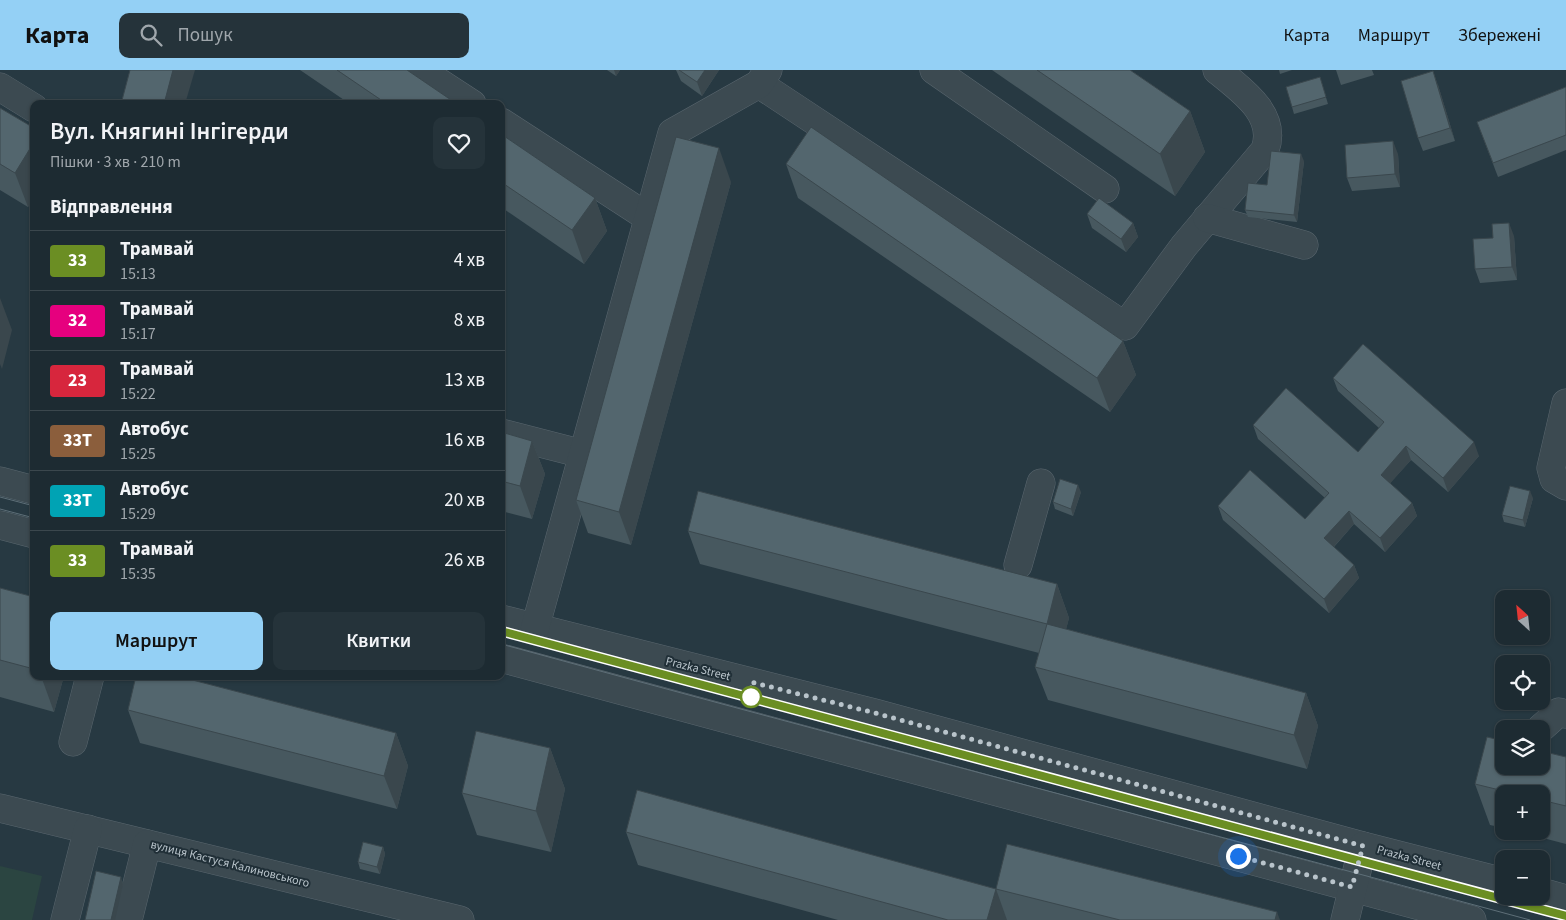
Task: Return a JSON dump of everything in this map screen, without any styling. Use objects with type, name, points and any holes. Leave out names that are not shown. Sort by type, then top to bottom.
[{"type":"street","points":[[420,70],[466,100]]},
{"type":"street","points":[[934,70],[1105,189]]},
{"type":"street","points":[[535,628],[672,133],[764,77],[1125,326],[1184,246],[1265,150],[1269,140],[1262,115],[1251,98],[1217,70]]},
{"type":"street","points":[[0,87],[30,106]]},
{"type":"street","points":[[505,125],[649,218]]},
{"type":"street","points":[[1207,218],[1304,245]]},
{"type":"street","points":[[1566,403],[1551,468],[1554,479],[1566,486]]},
{"type":"street","points":[[505,434],[583,454]]},
{"type":"street","points":[[0,481],[30,489]]},
{"type":"street","points":[[1018,565],[1042,483]]},
{"type":"street","points":[[0,525],[30,533]]},
{"type":"street","name":"Prazka Street","points":[[505,620],[875,713],[1363,846],[1495,880]]},
{"type":"street","points":[[505,659],[1472,920]]},
{"type":"street","points":[[73,742],[89,680]]},
{"type":"street","points":[[1550,720],[1558,712],[1566,714]]},
{"type":"street","name":"вулиця Кастуся Калиновського","points":[[0,808],[460,920]]},
{"type":"street","points":[[65,920],[88,829]]},
{"type":"street","points":[[128,920],[147,844]]},
{"type":"street","points":[[1344,920],[1363,846]]},
{"type":"street","points":[[1550,895],[1566,899]]},
{"type":"green space","points":[[0,866],[42,876],[32,920],[0,920]]},
{"type":"building","points":[[130,70],[173,70],[165,100],[122,100]]},
{"type":"building","points":[[337,70],[407,70],[451,100],[381,100]]},
{"type":"building","points":[[679,70],[705,70],[697,82]]},
{"type":"building","points":[[1037,70],[1130,70],[1190,111],[1160,154]]},
{"type":"building","points":[[1433,71],[1450,128],[1418,138],[1401,81]]},
{"type":"building","points":[[1320,77],[1326,97],[1292,107],[1286,87]]},
{"type":"building","points":[[1566,87],[1566,135],[1493,163],[1477,122]]},
{"type":"building","points":[[0,108],[30,126],[30,149],[15,173],[0,164]]},
{"type":"building","points":[[811,127],[1123,341],[1097,378],[786,164]]},
{"type":"building","points":[[505,137],[595,198],[572,230],[505,185]]},
{"type":"building","points":[[676,137],[719,148],[619,512],[576,500]]},
{"type":"building","points":[[1393,141],[1395,174],[1347,178],[1345,145]]},
{"type":"building","points":[[1271,151],[1301,154],[1294,215],[1245,210],[1248,183],[1267,185]]},
{"type":"building","points":[[1099,198],[1133,223],[1121,239],[1087,214]]},
{"type":"building","points":[[1509,223],[1512,267],[1475,269],[1473,239],[1493,238],[1492,224]]},
{"type":"building","points":[[1363,344],[1474,442],[1443,478],[1406,446],[1381,475],[1412,503],[1380,538],[1349,511],[1324,538],[1354,565],[1324,599],[1218,506],[1250,470],[1305,519],[1329,493],[1253,425],[1286,388],[1358,452],[1384,422],[1333,378]]},
{"type":"building","points":[[505,433],[532,441],[520,486],[505,482]]},
{"type":"building","points":[[1060,479],[1078,485],[1071,509],[1053,502]]},
{"type":"building","points":[[1510,486],[1530,491],[1523,520],[1502,515]]},
{"type":"building","points":[[698,491],[1057,584],[1047,624],[688,531]]},
{"type":"building","points":[[0,588],[30,596],[30,668],[0,660]]},
{"type":"building","points":[[1047,624],[1306,693],[1294,735],[1035,667]]},
{"type":"building","points":[[135,680],[192,680],[396,733],[384,776],[128,710]]},
{"type":"building","points":[[476,731],[550,748],[536,811],[462,793]]},
{"type":"building","points":[[1487,737],[1495,739],[1495,775],[1550,775],[1550,753],[1566,757],[1566,806],[1550,802],[1550,785],[1495,785],[1495,789],[1475,784]]},
{"type":"building","points":[[637,790],[996,889],[987,920],[948,920],[626,832]]},
{"type":"building","points":[[363,842],[383,847],[377,867],[358,862]]},
{"type":"building","points":[[1007,844],[1277,912],[1275,920],[1120,920],[996,889]]},
{"type":"building","points":[[96,871],[121,877],[111,920],[85,920]]},
{"type":"tram line","points":[[0,497],[30,505]]},
{"type":"tram line","points":[[0,509],[30,517]]},
{"type":"tram line","points":[[505,632],[1566,916]]},
{"type":"tram line","name":"33","points":[[505,632],[1566,916]]},
{"type":"tram line","points":[[505,645],[1530,920]]},
{"type":"route","points":[[751,697],[751,682],[875,713],[1363,846],[1352,887],[1238,856]]}]
